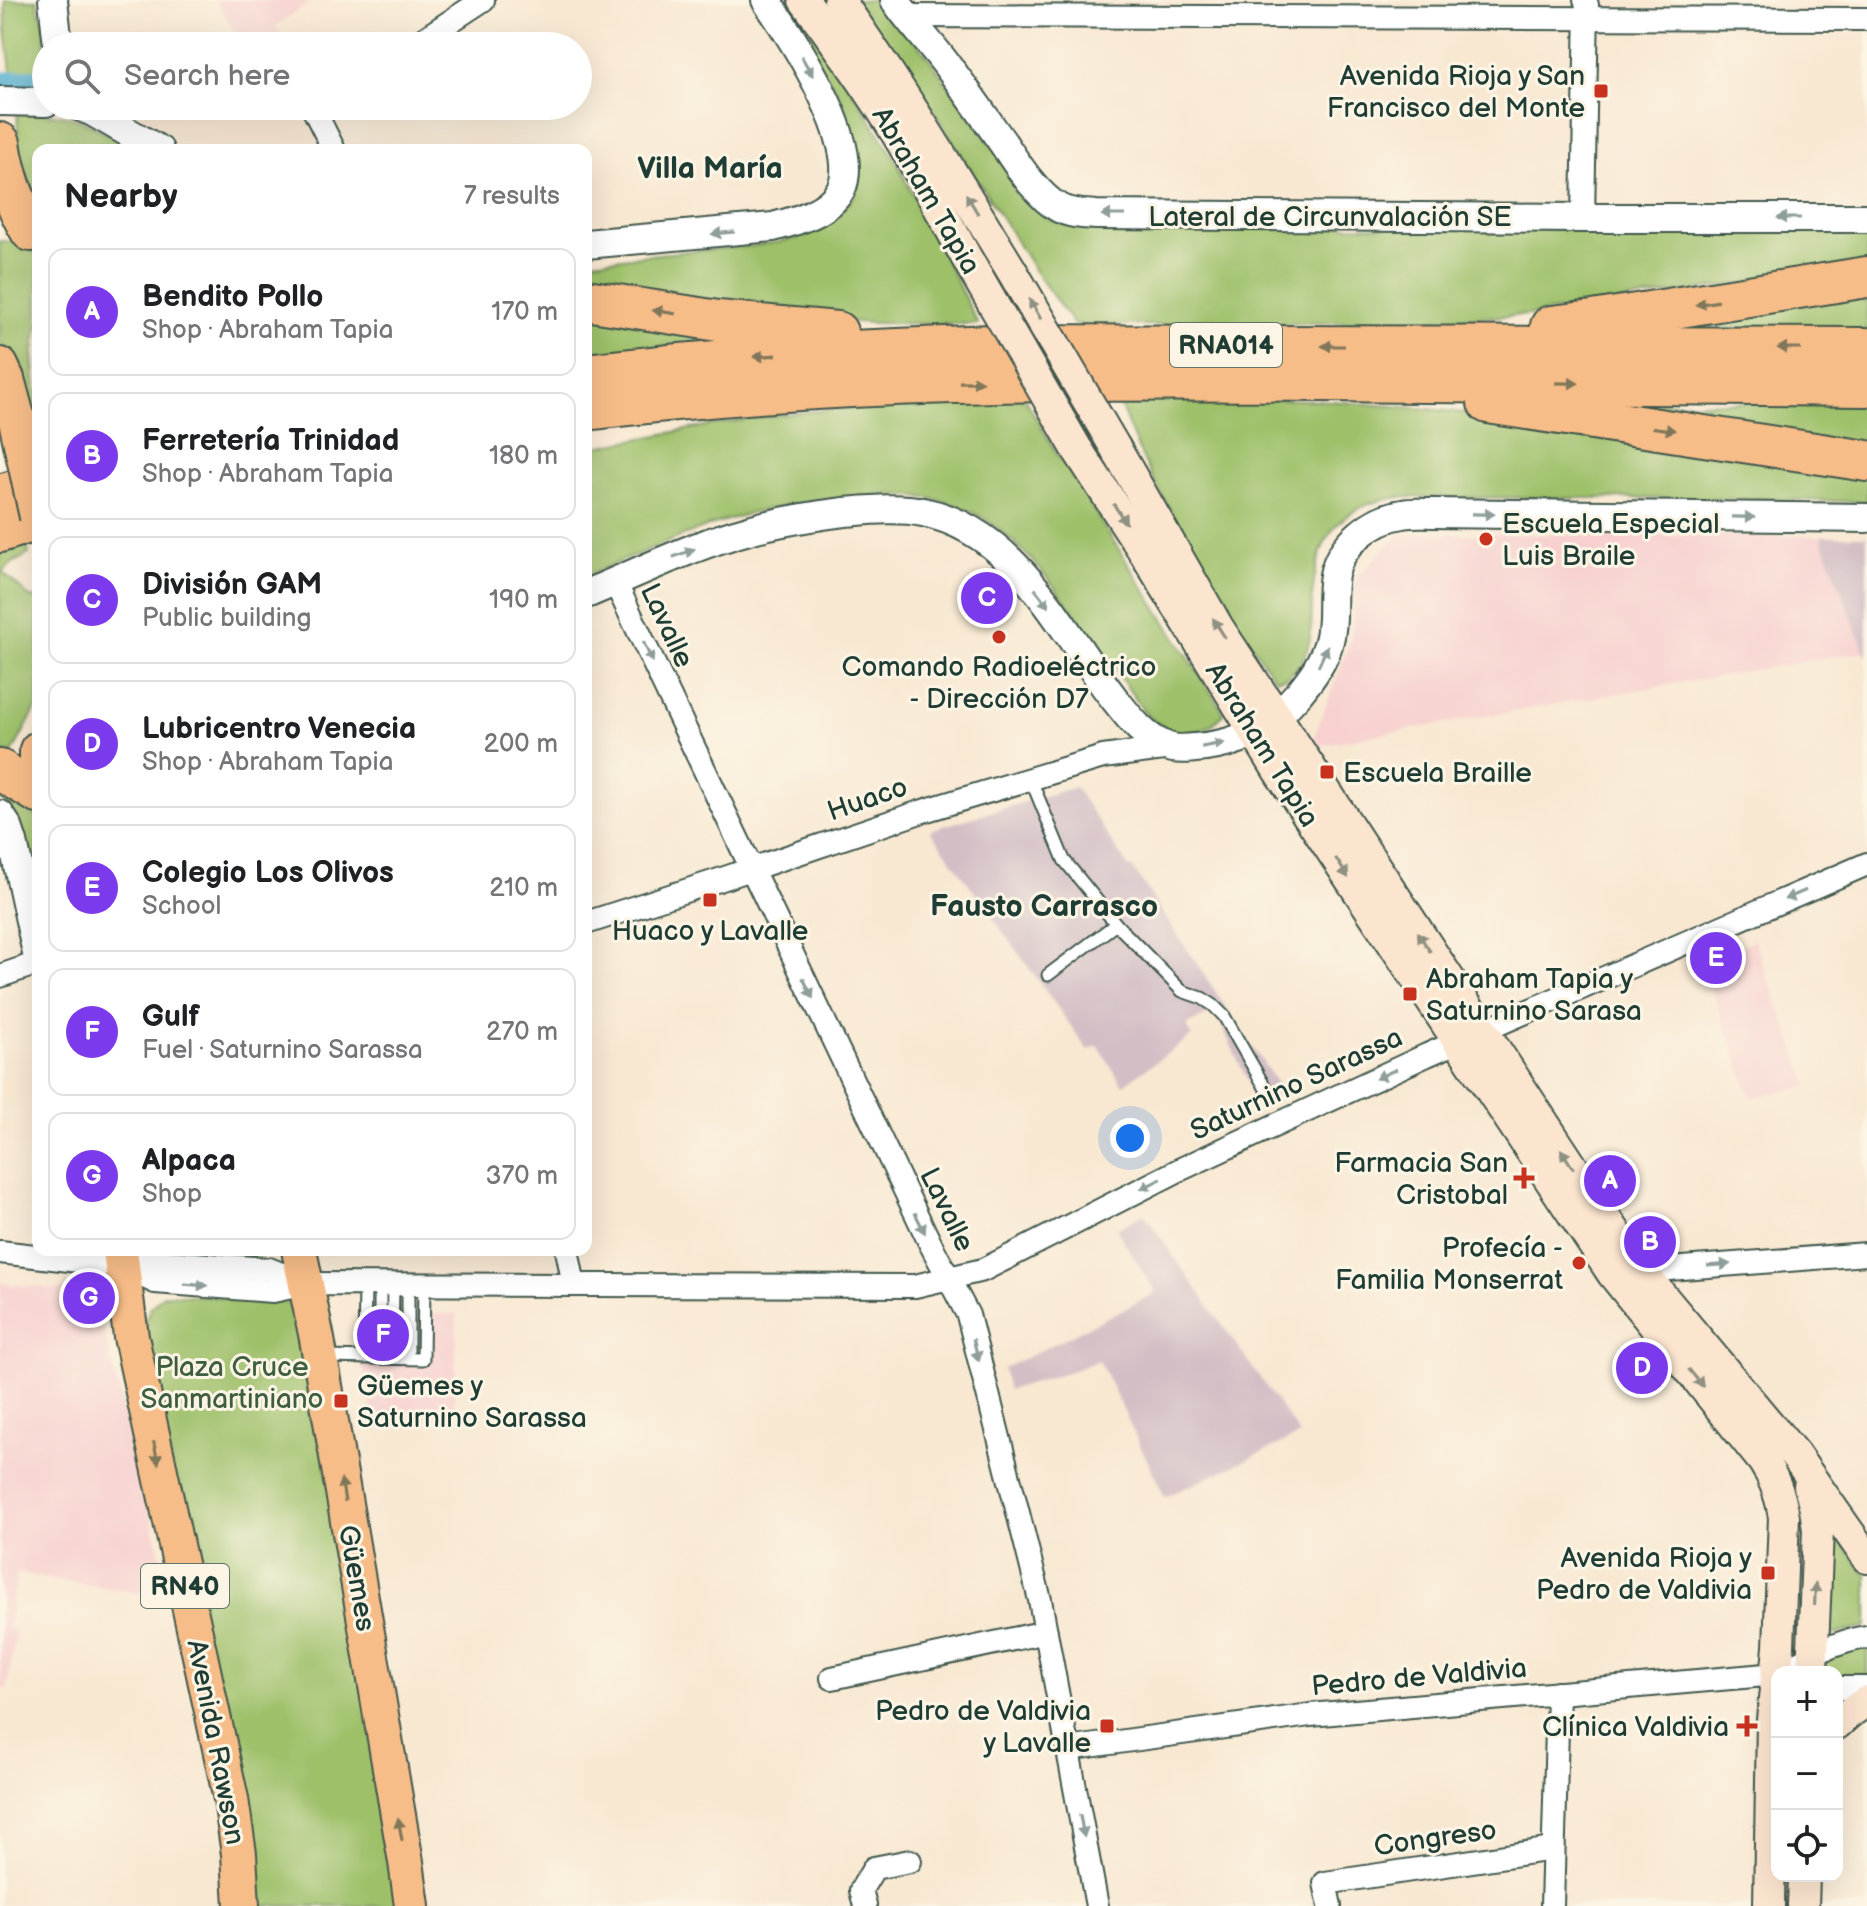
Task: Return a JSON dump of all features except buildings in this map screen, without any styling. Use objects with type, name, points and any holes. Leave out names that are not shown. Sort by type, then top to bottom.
[{"type":"highway","points":[[1,150],[11,192],[21,214],[23,231]]},
{"type":"highway","points":[[1376,346],[1593,321],[1867,277]]},
{"type":"highway","points":[[592,301],[718,321],[992,345]]},
{"type":"highway","name":"RNA014","points":[[592,373],[812,353],[992,345],[1867,348]]},
{"type":"highway","points":[[0,366],[16,416],[32,491]]},
{"type":"highway","points":[[1197,380],[1451,398],[1867,461]]},
{"type":"highway","name":"RNA014","points":[[592,409],[735,394],[908,383],[1197,380],[1867,386]]},
{"type":"highway","points":[[592,435],[696,413],[908,383]]},
{"type":"highway","points":[[0,495],[32,486]]},
{"type":"highway","points":[[0,532],[32,521]]},
{"type":"highway","points":[[0,770],[32,789]]},
{"type":"main road","name":"Abraham Tapia","points":[[804,0],[841,49],[909,153],[1077,449],[1144,552],[1265,725],[1627,1272],[1763,1461],[1777,1487],[1784,1517],[1778,1666]]},
{"type":"main road","name":"Abraham Tapia","points":[[839,0],[932,139],[1012,271],[1218,627],[1265,725]]},
{"type":"main road","name":"Güemes","points":[[300,1256],[412,1906]]},
{"type":"main road","name":"Avenida Rawson","points":[[121,1258],[131,1337],[231,1799],[242,1906]]},
{"type":"main road","name":"Abraham Tapia","points":[[1627,1272],[1795,1455]]},
{"type":"main road","points":[[1795,1455],[1867,1558]]},
{"type":"main road","points":[[1795,1455],[1809,1486],[1817,1520],[1812,1664]]},
{"type":"main road","points":[[1843,1719],[1867,1701]]},
{"type":"main road","name":"Abraham Tapia","points":[[1769,1906],[1772,1738]]},
{"type":"main road","points":[[1803,1906],[1804,1882]]},
{"type":"street","points":[[53,0],[56,32]]},
{"type":"street","points":[[429,32],[458,7],[483,0]]},
{"type":"street","points":[[592,243],[773,227],[816,211],[832,200],[841,188],[844,158],[832,118],[812,73],[766,0]]},
{"type":"street","points":[[900,8],[1586,9],[1867,19]]},
{"type":"street","name":"Lateral de Circunvalación SE","points":[[900,8],[948,66],[1027,178],[1058,208],[1068,211],[1096,215],[1867,218]]},
{"type":"street","points":[[1583,218],[1586,9]]},
{"type":"street","points":[[0,101],[32,102]]},
{"type":"street","points":[[107,120],[149,144]]},
{"type":"street","points":[[319,120],[331,144]]},
{"type":"street","points":[[592,592],[690,550],[774,524],[828,514],[875,510],[939,516],[971,530],[1000,551],[1033,586],[1128,716],[1148,736],[1171,748],[1193,748],[1221,745],[1265,725],[1312,678],[1331,632],[1334,576],[1342,556],[1360,535],[1391,516],[1433,513],[1867,518]]},
{"type":"street","name":"Lavalle","points":[[615,582],[968,1315],[1040,1600],[1097,1906]]},
{"type":"street","name":"Huaco","points":[[592,921],[920,812],[1103,757],[1171,748]]},
{"type":"street","points":[[0,815],[13,842],[32,932]]},
{"type":"street","name":"Saturnino Sarassa","points":[[81,1256],[269,1269],[306,1284],[915,1286],[983,1270],[1179,1170],[1470,1036],[1867,864]]},
{"type":"street","points":[[0,976],[32,963]]},
{"type":"street","name":"Saturnino Sarassa","points":[[0,1252],[32,1254]]},
{"type":"street","points":[[1627,1272],[1867,1254]]},
{"type":"street","points":[[568,1256],[574,1285]]},
{"type":"street","points":[[832,1678],[1046,1632]]},
{"type":"street","name":"Pedro de Valdivia","points":[[1812,1664],[1851,1640],[1867,1637]]},
{"type":"street","name":"Pedro de Valdivia","points":[[1068,1749],[1310,1715],[1771,1675]]},
{"type":"street","points":[[1843,1688],[1867,1688]]},
{"type":"street","points":[[1552,1906],[1558,1693]]},
{"type":"street","name":"Congreso","points":[[1330,1906],[1325,1883],[1553,1849]]},
{"type":"street","points":[[865,1906],[861,1890],[874,1868],[910,1861]]},
{"type":"lane","points":[[1031,780],[1064,860],[1116,924],[1182,991],[1202,998],[1224,1016],[1266,1089]]},
{"type":"lane","points":[[1048,975],[1116,924]]},
{"type":"lane","points":[[386,1358],[392,1284]]},
{"type":"lane","points":[[386,1358],[392,1284]]},
{"type":"lane","points":[[320,1357],[423,1359],[392,1284]]},
{"type":"shaded area","points":[[215,0],[314,0],[275,26],[279,32],[236,32]]},
{"type":"shaded area","points":[[1399,534],[1821,536],[1865,651],[1319,745],[1314,737],[1351,638],[1355,579]]},
{"type":"shaded area","points":[[1821,536],[1867,536],[1867,657],[1825,548]]},
{"type":"shaded area","points":[[1075,787],[1284,1094],[1259,1106],[1222,1026],[1212,1013],[1187,1025],[1192,1036],[1123,1085],[1098,1046],[1088,1050],[930,830]]},
{"type":"shaded area","points":[[1754,940],[1809,1086],[1751,1098],[1702,963]]},
{"type":"shaded area","points":[[1144,1214],[1300,1435],[1165,1497],[1099,1360],[1008,1390],[1003,1369],[1156,1293],[1116,1229]]},
{"type":"shaded area","points":[[0,1283],[84,1292],[96,1301],[171,1598],[17,1573],[8,1629],[16,1631],[7,1689],[0,1688]]},
{"type":"shaded area","points":[[366,1313],[457,1314],[454,1420],[373,1419],[355,1327]]},
{"type":"green space","points":[[5,0],[37,0],[44,32],[32,32],[32,78],[12,78]]},
{"type":"green space","points":[[778,0],[788,0],[852,90],[894,157],[978,324],[872,323],[787,317],[592,292],[592,260],[745,247],[787,240],[817,229],[839,212],[856,191],[859,162],[837,91]]},
{"type":"green space","points":[[855,0],[879,0],[923,50],[1010,171],[1007,175],[1023,198],[1043,216],[1060,223],[1867,232],[1867,265],[1529,315],[1226,325],[1074,325],[1035,271],[927,100]]},
{"type":"green space","points":[[17,111],[32,112],[32,120],[79,120],[126,144],[32,144],[32,187],[19,156]]},
{"type":"green space","points":[[0,241],[22,244],[32,250],[32,412],[12,362],[0,342]]},
{"type":"green space","points":[[1867,286],[1867,331],[1608,326]]},
{"type":"green space","points":[[592,313],[719,337],[592,356]]},
{"type":"green space","points":[[1024,397],[1223,715],[1203,729],[1183,733],[1154,720],[1144,712],[1063,598],[1023,551],[977,514],[928,498],[859,496],[743,515],[674,539],[592,573],[592,448],[749,419],[898,404]]},
{"type":"green space","points":[[1117,397],[1318,400],[1476,414],[1867,473],[1867,502],[1402,497],[1380,501],[1346,516],[1325,542],[1314,578],[1306,654],[1290,674],[1274,678],[1219,594],[1168,507],[1135,442]]},
{"type":"green space","points":[[1867,402],[1867,451],[1575,403]]},
{"type":"green space","points":[[26,541],[29,554],[2,572],[32,598],[32,716],[11,755],[0,750],[0,549]]},
{"type":"green space","points":[[0,787],[32,813],[32,892],[9,807],[0,798]]},
{"type":"green space","name":"Plaza Cruce Sanmartiniano","points":[[164,1294],[284,1300],[300,1319],[401,1906],[253,1906],[144,1322],[151,1307]]},
{"type":"green space","points":[[1827,1524],[1867,1576],[1867,1627],[1824,1637]]},
{"type":"green space","points":[[1867,1646],[1867,1679],[1843,1678],[1843,1666],[1823,1666],[1823,1661]]},
{"type":"waterway","points":[[0,82],[32,79]]},
{"type":"place","name":"Avenida Rioja y San Francisco del Monte","points":[[1601,91]]},
{"type":"place","name":"Escuela Especial Luis Braile","points":[[1486,539]]},
{"type":"place","name":"División GAM","points":[[987,598]]},
{"type":"place","name":"Comando Radioeléctrico - Dirección D7","points":[[999,637]]},
{"type":"place","name":"Escuela Braille","points":[[1327,772]]},
{"type":"place","name":"Huaco y Lavalle","points":[[710,900]]},
{"type":"place","name":"Colegio Los Olivos","points":[[1716,958]]},
{"type":"place","name":"Abraham Tapia y Saturnino Sarasa","points":[[1410,994]]},
{"type":"place","name":"Farmacia San Cristobal","points":[[1524,1178]]},
{"type":"place","name":"Bendito Pollo","points":[[1610,1181]]},
{"type":"place","name":"Ferretería Trinidad","points":[[1650,1242]]},
{"type":"place","name":"Profecía - Familia Monserrat","points":[[1579,1263]]},
{"type":"place","name":"Alpaca","points":[[89,1298]]},
{"type":"place","name":"Gulf","points":[[383,1335]]},
{"type":"place","name":"Lubricentro Venecia","points":[[1642,1368]]},
{"type":"place","name":"Güemes y Saturnino Sarassa","points":[[341,1401]]},
{"type":"place","name":"Avenida Rioja y Pedro de Valdivia","points":[[1768,1573]]},
{"type":"place","name":"Pedro de Valdivia y Lavalle","points":[[1107,1726]]},
{"type":"place","name":"Clínica Valdivia","points":[[1747,1726]]},
{"type":"district","name":"Villa María","points":[[710,168]]},
{"type":"district","name":"Fausto Carrasco","points":[[1044,906]]}]
